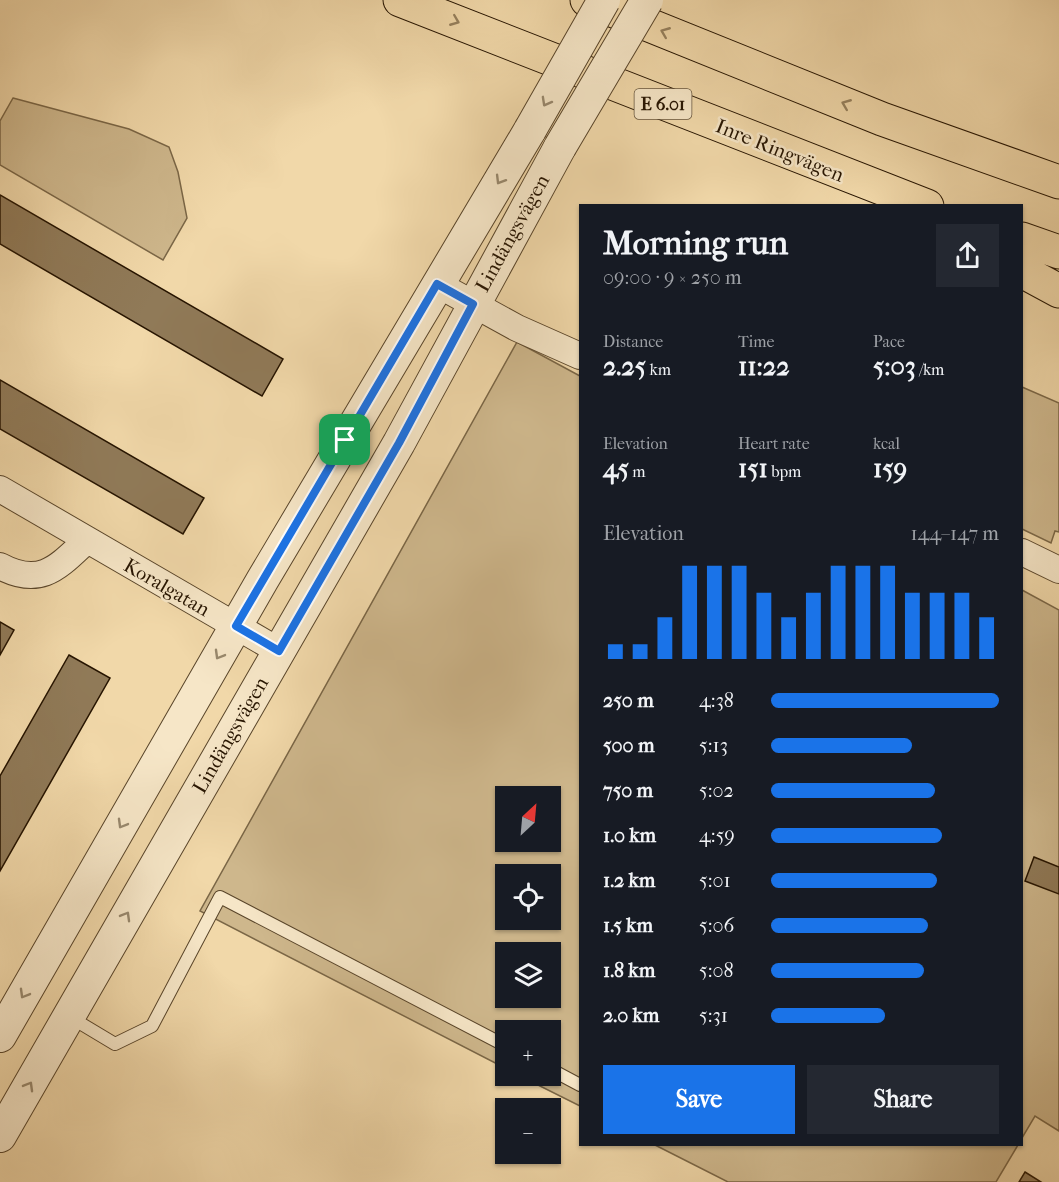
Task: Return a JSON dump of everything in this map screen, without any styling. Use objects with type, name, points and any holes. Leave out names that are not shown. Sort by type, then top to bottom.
[{"type":"highway","name":"Inre Ringvägen","points":[[400,0],[921,204]]},
{"type":"highway","points":[[587,0],[882,119],[1059,182]]},
{"type":"highway","points":[[882,119],[1059,165]]},
{"type":"highway","points":[[869,185],[902,204]]},
{"type":"highway","points":[[1023,239],[1059,252]]},
{"type":"highway","points":[[1023,272],[1059,291]]},
{"type":"street","name":"Lindängsvägen","points":[[0,1036],[236,626],[530,130],[604,0]]},
{"type":"street","name":"Lindängsvägen","points":[[0,1136],[399,443],[560,147],[647,0]]},
{"type":"street","points":[[437,284],[579,356]]},
{"type":"street","name":"Koralgatan","points":[[0,489],[279,651]]},
{"type":"street","points":[[0,566],[35,577],[57,568],[87,540]]},
{"type":"street","points":[[1023,552],[1059,570]]},
{"type":"lane","points":[[69,1017],[115,1044],[152,1026],[220,897],[495,1040]]},
{"type":"lane","points":[[561,1075],[579,1084]]},
{"type":"shaded area","points":[[13,98],[129,129],[169,147],[178,172],[187,218],[163,260],[0,165],[0,121]]},
{"type":"shaded area","points":[[517,342],[579,375],[579,1106],[540,1086],[561,1086],[561,1020],[495,1020],[495,1063],[200,911]]},
{"type":"shaded area","points":[[1023,387],[1059,403],[1059,532],[1055,531],[1051,543],[1023,529]]},
{"type":"shaded area","points":[[1023,591],[1059,610],[1059,1131],[1035,1116],[1023,1136]]},
{"type":"shaded area","points":[[657,1146],[1017,1146],[996,1182],[728,1182]]},
{"type":"building","points":[[0,195],[283,359],[262,396],[0,244]]},
{"type":"building","points":[[0,380],[204,498],[183,534],[0,429]]},
{"type":"building","points":[[0,622],[14,630],[0,655]]},
{"type":"building","points":[[69,655],[110,678],[0,871],[0,776]]},
{"type":"building","points":[[1034,857],[1059,867],[1059,894],[1025,881]]},
{"type":"building","points":[[1025,1172],[1041,1182],[1019,1182]]},
{"type":"route","points":[[437,284],[473,304],[399,443],[279,651],[236,626],[345,440],[437,284]]}]
